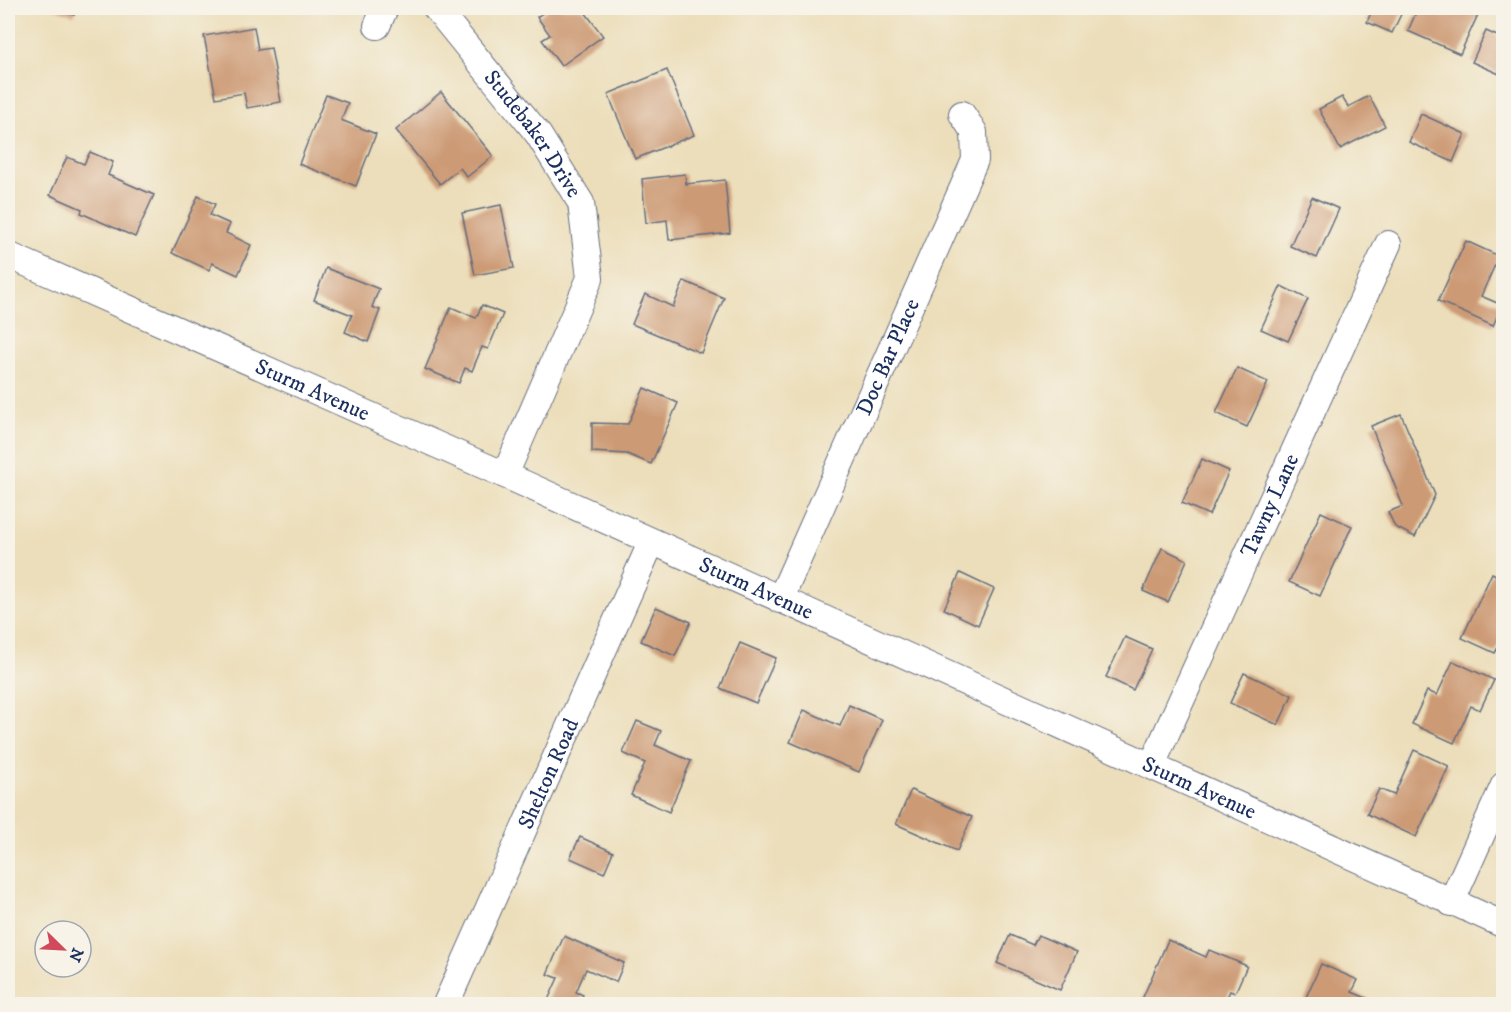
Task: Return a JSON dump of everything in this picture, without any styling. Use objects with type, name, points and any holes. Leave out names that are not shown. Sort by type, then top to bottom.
[{"type":"street","name":"Studebaker Drive","points":[[436,8],[538,134],[581,203],[590,278],[505,475]]},
{"type":"street","name":"Doc Bar Place","points":[[780,600],[975,160],[974,132],[962,114]]},
{"type":"street","name":"Tawny Lane","points":[[1152,765],[1388,244]]},
{"type":"street","name":"Sturm Avenue","points":[[8,255],[505,475],[651,543],[1152,765],[1503,925]]},
{"type":"street","name":"Shelton Road","points":[[446,1005],[651,543]]},
{"type":"street","points":[[1452,903],[1503,785]]},
{"type":"building","points":[[53,8],[77,8],[74,15]]},
{"type":"building","points":[[550,8],[582,8],[603,36],[561,66],[542,40],[550,35],[537,17]]},
{"type":"building","points":[[1367,8],[1404,8],[1392,33],[1367,22],[1372,10]]},
{"type":"building","points":[[1418,8],[1431,8],[1441,12],[1443,8],[1481,8],[1460,54],[1408,31]]},
{"type":"building","points":[[254,27],[258,50],[271,48],[281,102],[247,108],[244,93],[216,98],[204,36]]},
{"type":"building","points":[[1486,31],[1504,39],[1504,76],[1472,62]]},
{"type":"building","points":[[667,70],[694,135],[635,159],[608,94]]},
{"type":"building","points":[[441,92],[493,156],[467,177],[460,168],[440,184],[396,130]]},
{"type":"building","points":[[326,95],[348,103],[341,120],[376,134],[356,186],[299,164]]},
{"type":"building","points":[[1369,96],[1385,126],[1340,149],[1319,109],[1342,97],[1348,107]]},
{"type":"building","points":[[1421,114],[1465,134],[1453,162],[1409,142]]},
{"type":"building","points":[[90,152],[113,162],[108,175],[154,195],[135,237],[81,213],[82,209],[50,195],[67,157],[84,164]]},
{"type":"building","points":[[685,174],[686,184],[725,180],[730,233],[669,240],[667,220],[646,223],[642,179]]},
{"type":"building","points":[[198,196],[215,204],[210,215],[230,224],[226,233],[251,245],[238,275],[212,263],[209,270],[172,253]]},
{"type":"building","points":[[1312,197],[1339,209],[1317,258],[1290,246]]},
{"type":"building","points":[[501,205],[514,268],[475,275],[462,213]]},
{"type":"building","points":[[1466,241],[1499,256],[1481,296],[1502,305],[1493,326],[1438,301]]},
{"type":"building","points":[[326,268],[379,289],[372,307],[380,310],[368,342],[345,332],[352,315],[314,300]]},
{"type":"building","points":[[684,281],[724,298],[701,353],[632,324],[645,294],[673,307]]},
{"type":"building","points":[[1281,286],[1308,299],[1288,341],[1261,329]]},
{"type":"building","points":[[482,305],[503,314],[488,349],[482,347],[472,371],[465,368],[459,383],[425,369],[451,307],[476,318]]},
{"type":"building","points":[[1237,368],[1268,382],[1247,427],[1216,413]]},
{"type":"building","points":[[644,388],[678,403],[651,464],[627,454],[592,452],[592,423],[628,424]]},
{"type":"building","points":[[1401,414],[1435,495],[1415,537],[1395,527],[1388,512],[1403,506],[1371,426]]},
{"type":"building","points":[[1202,459],[1229,471],[1209,515],[1182,503]]},
{"type":"building","points":[[1321,512],[1352,526],[1320,596],[1289,582]]},
{"type":"building","points":[[1162,548],[1187,560],[1168,602],[1143,591]]},
{"type":"building","points":[[960,573],[994,589],[978,625],[944,609]]},
{"type":"building","points":[[1492,573],[1504,579],[1504,635],[1495,653],[1462,638]]},
{"type":"building","points":[[656,607],[691,622],[675,656],[641,641]]},
{"type":"building","points":[[1125,637],[1152,649],[1133,690],[1106,677]]},
{"type":"building","points":[[740,643],[776,658],[756,703],[720,688]]},
{"type":"building","points":[[1453,661],[1494,680],[1480,710],[1471,706],[1454,743],[1412,724],[1427,691],[1437,695]]},
{"type":"building","points":[[1244,673],[1292,695],[1278,725],[1230,703]]},
{"type":"building","points":[[849,705],[882,720],[859,772],[790,742],[804,710],[840,726]]},
{"type":"building","points":[[637,721],[661,731],[655,745],[691,761],[669,812],[631,795],[645,763],[623,753]]},
{"type":"building","points":[[1414,750],[1449,766],[1416,837],[1367,814],[1379,789],[1394,795]]},
{"type":"building","points":[[911,790],[972,817],[957,851],[896,824]]},
{"type":"building","points":[[580,837],[613,852],[604,873],[570,858]]},
{"type":"building","points":[[1010,935],[1033,945],[1038,935],[1077,952],[1060,990],[997,963]]},
{"type":"building","points":[[564,936],[624,963],[616,982],[586,969],[576,992],[583,995],[579,1004],[557,1004],[548,1000],[558,978],[547,974]]},
{"type":"building","points":[[1168,940],[1206,957],[1209,950],[1247,966],[1235,993],[1230,991],[1224,1004],[1140,1004]]},
{"type":"building","points":[[1321,964],[1358,980],[1352,992],[1381,1004],[1303,1004]]}]
